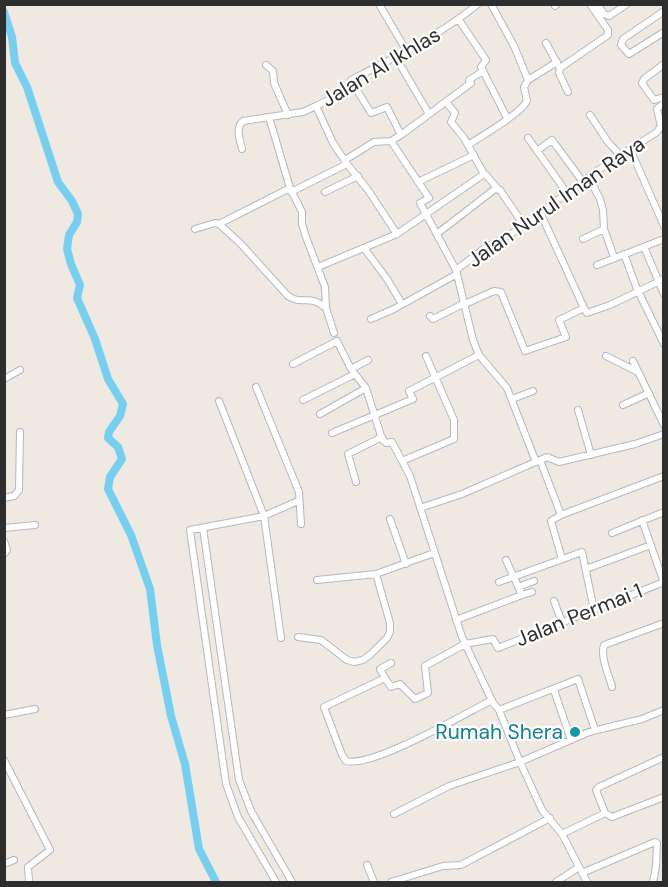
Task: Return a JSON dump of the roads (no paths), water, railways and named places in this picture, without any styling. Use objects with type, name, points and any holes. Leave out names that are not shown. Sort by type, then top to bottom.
[{"type":"street","points":[[380,4],[406,50]]},
{"type":"street","name":"Jalan Al Ikhlas","points":[[242,149],[239,130],[243,121],[288,115],[317,108],[355,87],[351,80],[459,20],[478,4]]},
{"type":"street","points":[[491,4],[514,46],[528,80]]},
{"type":"street","points":[[468,145],[526,104],[524,87],[528,80],[559,65],[608,35],[608,30],[590,4]]},
{"type":"street","points":[[597,4],[609,16],[627,4]]},
{"type":"street","points":[[663,11],[623,39],[621,43],[630,54],[663,32]]},
{"type":"street","points":[[459,20],[486,60],[481,66],[507,118]]},
{"type":"street","points":[[546,44],[559,65],[559,74],[568,92]]},
{"type":"street","points":[[395,56],[429,114]]},
{"type":"street","points":[[663,64],[642,83],[654,100],[663,96]]},
{"type":"street","points":[[266,65],[273,71],[274,82],[288,115]]},
{"type":"street","points":[[195,229],[219,224],[291,190],[346,162],[374,142],[391,141],[471,83],[469,80],[483,71]]},
{"type":"street","points":[[355,87],[371,113],[387,107],[401,135]]},
{"type":"street","points":[[446,102],[455,113],[451,122],[468,145],[483,174],[498,189],[523,224]]},
{"type":"street","name":"Jalan Nurul Iman Raya","points":[[371,319],[457,272],[485,248],[511,234],[620,155],[657,132],[662,126],[657,110],[663,103]]},
{"type":"street","points":[[317,108],[328,133],[346,162],[397,234]]},
{"type":"street","points":[[590,115],[620,155]]},
{"type":"street","points":[[269,117],[291,190],[302,212],[302,224],[327,291],[326,308],[334,333]]},
{"type":"street","points":[[528,138],[567,193]]},
{"type":"street","points":[[538,150],[552,140],[600,198],[604,229],[614,257]]},
{"type":"street","points":[[391,141],[429,198],[420,203],[457,272],[473,340],[479,355],[507,388],[561,515]]},
{"type":"street","points":[[630,149],[663,226]]},
{"type":"street","points":[[418,183],[474,155]]},
{"type":"street","points":[[318,267],[397,234],[483,174]]},
{"type":"street","points":[[325,192],[358,176]]},
{"type":"street","points":[[438,233],[479,200],[498,189]]},
{"type":"street","points":[[540,212],[587,313],[661,280]]},
{"type":"street","points":[[219,224],[240,243],[288,296],[297,300],[314,299],[326,308]]},
{"type":"street","points":[[582,239],[604,229]]},
{"type":"street","points":[[597,265],[614,257],[663,242]]},
{"type":"street","points":[[644,247],[661,280],[663,294]]},
{"type":"street","points":[[364,248],[402,304]]},
{"type":"street","points":[[624,254],[638,292],[663,344]]},
{"type":"street","points":[[430,316],[433,319],[494,291],[501,292],[525,351],[566,337],[559,320],[584,308]]},
{"type":"street","points":[[656,327],[663,323]]},
{"type":"street","points":[[293,364],[337,341],[353,371],[366,388],[382,437],[386,443],[392,442],[410,476],[465,644],[499,710],[542,810],[562,834],[587,882]]},
{"type":"street","points":[[332,433],[413,399],[409,391],[479,355]]},
{"type":"street","points":[[402,461],[454,439],[454,420],[426,356]]},
{"type":"street","points":[[606,356],[639,372]]},
{"type":"street","points":[[303,400],[368,360]]},
{"type":"street","points":[[633,361],[663,425]]},
{"type":"street","points":[[4,379],[20,370]]},
{"type":"street","points":[[256,387],[299,492],[301,524]]},
{"type":"street","points":[[320,414],[366,388]]},
{"type":"street","points":[[512,399],[533,391]]},
{"type":"street","points":[[623,405],[649,393]]},
{"type":"street","points":[[219,401],[264,516],[281,638]]},
{"type":"street","points":[[578,410],[591,455]]},
{"type":"street","points":[[4,498],[14,496],[19,490],[20,432]]},
{"type":"street","points":[[420,508],[462,494],[547,457],[559,462],[663,434]]},
{"type":"street","points":[[356,482],[348,454],[382,437]]},
{"type":"street","points":[[562,559],[551,521],[561,515],[663,476]]},
{"type":"street","points":[[276,882],[238,817],[226,784],[190,530],[264,516],[298,501]]},
{"type":"street","points":[[612,533],[663,512]]},
{"type":"street","points":[[390,519],[406,564]]},
{"type":"street","points":[[642,520],[663,582]]},
{"type":"street","points":[[4,528],[35,525]]},
{"type":"street","points":[[203,528],[239,780],[250,811],[292,882]]},
{"type":"street","points":[[4,541],[7,550],[4,554]]},
{"type":"street","points":[[586,569],[651,545]]},
{"type":"street","points":[[499,582],[582,552],[594,610]]},
{"type":"street","points":[[317,580],[376,574],[434,553]]},
{"type":"street","points":[[506,560],[522,595]]},
{"type":"street","points":[[298,637],[321,640],[347,660],[354,662],[363,660],[371,654],[390,633],[390,623],[376,574]]},
{"type":"street","points":[[518,587],[534,581]]},
{"type":"street","name":"Jalan Permai 1","points":[[465,644],[493,639],[498,648],[663,582]]},
{"type":"street","points":[[456,620],[532,592]]},
{"type":"street","points":[[554,601],[562,622]]},
{"type":"street","points":[[612,687],[603,656],[604,645],[663,623]]},
{"type":"street","points":[[391,663],[380,669],[391,687],[400,684],[415,699],[428,693],[425,666],[465,644]]},
{"type":"street","points":[[385,678],[324,707],[342,755],[348,762],[356,763],[391,750],[492,700]]},
{"type":"street","points":[[499,710],[554,690],[576,678],[595,730]]},
{"type":"street","points":[[554,690],[572,741]]},
{"type":"street","points":[[4,715],[35,709]]},
{"type":"street","points":[[394,814],[449,786],[520,762],[595,730],[642,719],[663,710]]},
{"type":"street","points":[[663,757],[596,790],[605,813],[612,818],[663,797]]},
{"type":"street","points":[[4,760],[50,850],[28,867],[29,882]]},
{"type":"street","points":[[562,834],[605,813]]},
{"type":"street","points":[[391,882],[444,866],[465,864],[550,818]]},
{"type":"street","points":[[251,840],[263,833]]},
{"type":"street","points":[[556,882],[654,842],[657,845],[653,882]]},
{"type":"street","points":[[4,864],[14,860]]},
{"type":"street","points":[[656,867],[663,860]]},
{"type":"street","points":[[367,865],[374,882]]},
{"type":"waterway","points":[[4,12],[12,37],[15,63],[27,87],[58,182],[72,201],[78,214],[77,222],[69,235],[67,249],[80,285],[77,298],[95,339],[108,379],[123,404],[120,416],[109,432],[108,438],[118,447],[122,459],[110,477],[108,489],[131,535],[150,589],[157,645],[171,716],[185,764],[199,849],[216,882]]},
{"type":"place","name":"Rumah Shera","points":[[575,732]]}]
